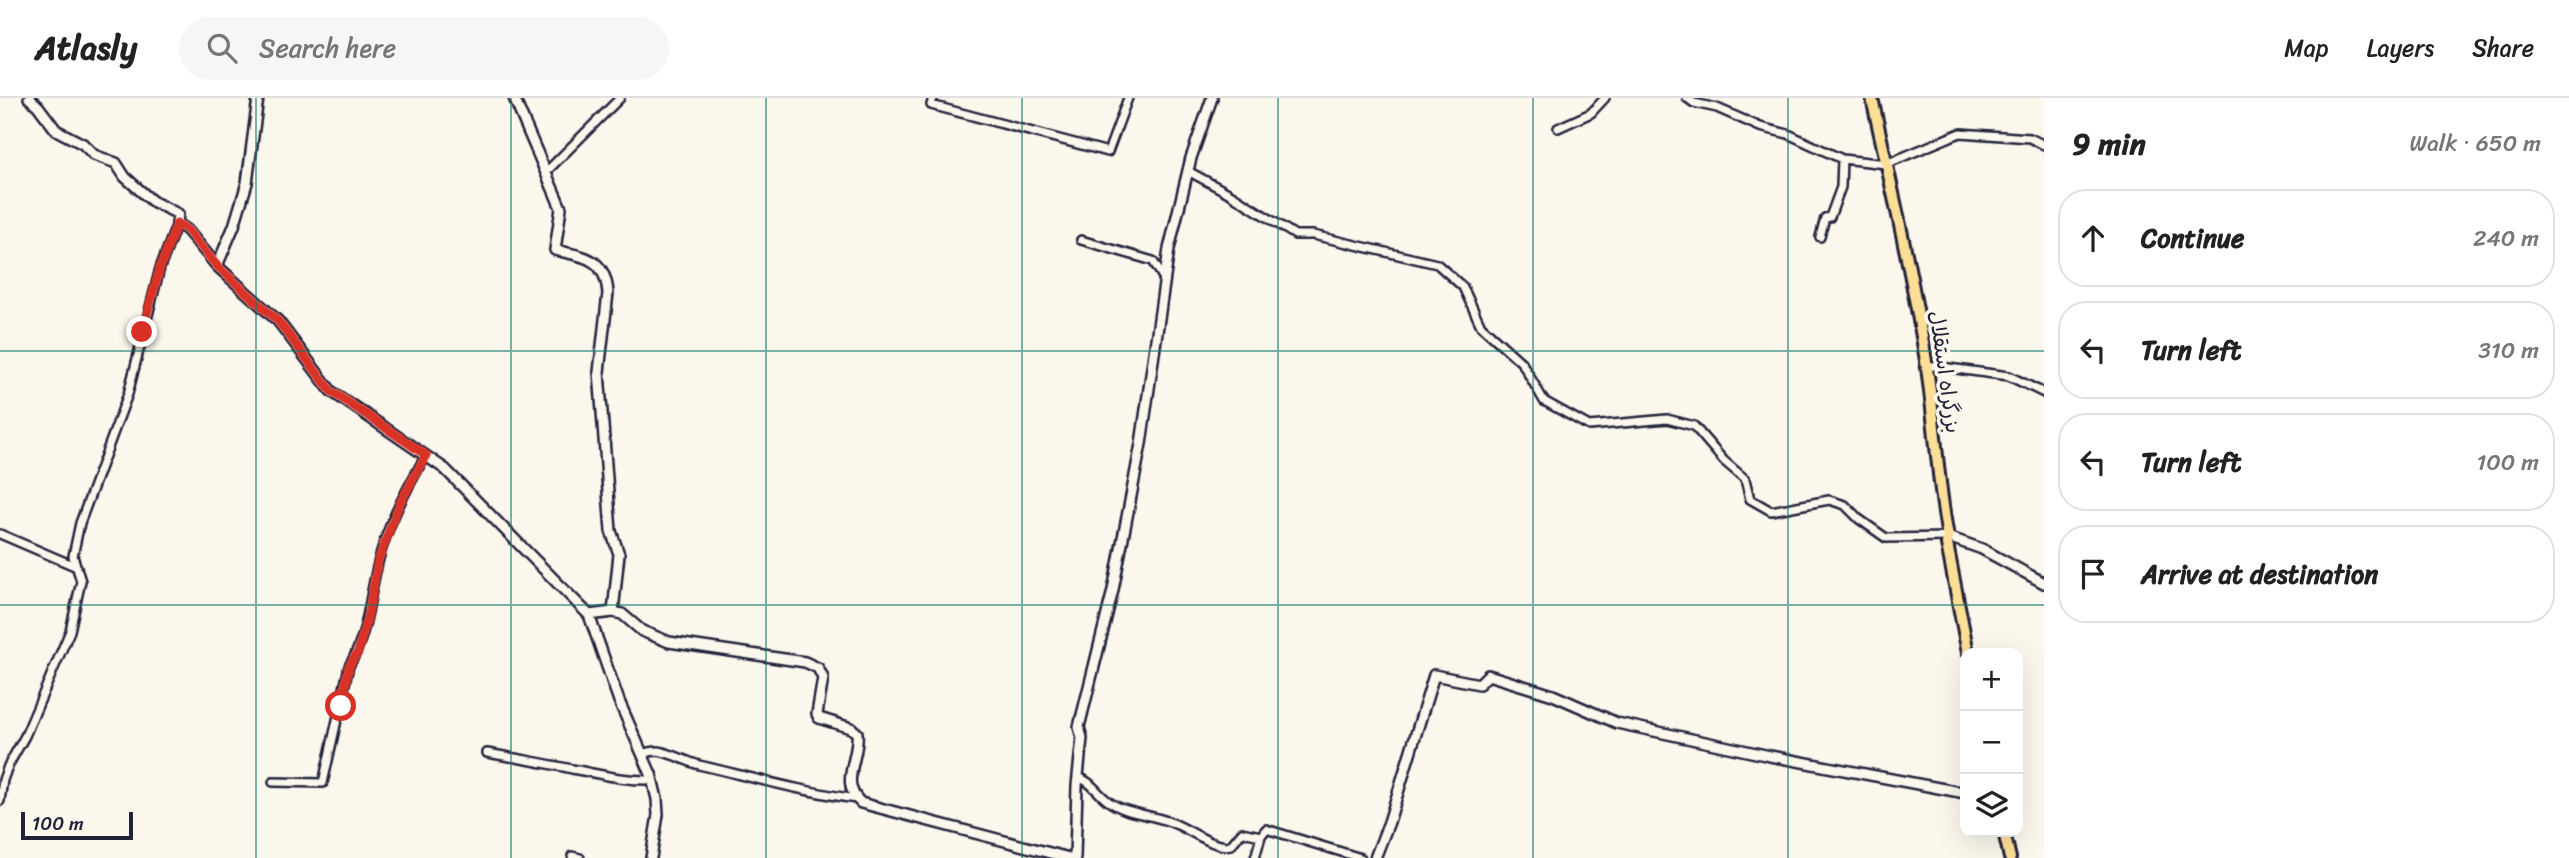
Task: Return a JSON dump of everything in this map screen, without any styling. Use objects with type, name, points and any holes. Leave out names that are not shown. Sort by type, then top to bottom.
[{"type":"highway","name":"بزرگراه استقلال","points":[[1872,98],[1915,296],[1926,365],[1938,489],[1967,648]]},
{"type":"highway","points":[[2005,837],[2010,858]]},
{"type":"street","points":[[0,800],[8,766],[25,736],[70,631],[80,581],[73,556],[79,523],[128,394],[160,268],[178,214],[152,201],[125,177],[116,163],[94,155],[83,144],[56,130],[29,98]]},
{"type":"street","points":[[217,266],[234,226],[247,183],[258,98]]},
{"type":"street","points":[[514,98],[561,208],[555,250],[593,260],[601,267],[607,280],[608,293],[599,372],[611,531],[619,554],[613,612]]},
{"type":"street","points":[[545,173],[620,98]]},
{"type":"street","points":[[933,98],[931,105],[1108,152],[1128,98]]},
{"type":"street","points":[[1075,858],[1082,738],[1079,727],[1113,590],[1141,444],[1164,279],[1188,171],[1212,98]]},
{"type":"street","points":[[1558,128],[1591,113],[1605,98]]},
{"type":"street","points":[[1687,98],[1760,127],[1788,134],[1842,159],[1886,164],[1960,133],[2029,138],[2044,145]]},
{"type":"street","points":[[1820,237],[1825,218],[1830,217],[1841,187],[1842,159]]},
{"type":"street","points":[[1188,171],[1232,195],[1295,236],[1313,235],[1437,264],[1463,287],[1481,326],[1521,363],[1544,401],[1589,426],[1667,419],[1694,426],[1724,461],[1745,479],[1750,499],[1771,511],[1829,500],[1845,505],[1859,519],[1886,538],[1948,537],[1982,550],[2044,583]]},
{"type":"street","points":[[177,223],[187,230],[217,266],[278,321],[331,391],[445,469],[589,615],[652,780],[658,815],[651,858]]},
{"type":"street","points":[[1080,240],[1153,261],[1164,279]]},
{"type":"street","points":[[1926,365],[2009,376],[2044,393]]},
{"type":"street","points":[[273,782],[323,783],[349,666],[358,652],[369,611],[378,561],[399,505],[426,455]]},
{"type":"street","points":[[0,534],[77,568]]},
{"type":"street","points":[[589,615],[613,612],[622,614],[642,631],[669,642],[805,662],[818,668],[823,678],[817,714],[819,719],[850,728],[857,733],[849,782],[861,803],[1069,858]]},
{"type":"street","points":[[1378,858],[1434,675],[1479,684],[1488,675],[1553,695],[1617,723],[1770,756],[1960,792]]},
{"type":"street","points":[[642,754],[655,751],[733,773],[826,795],[857,799]]},
{"type":"street","points":[[487,753],[596,776],[632,781],[652,780]]},
{"type":"street","points":[[1078,777],[1084,779],[1108,801],[1171,822],[1221,846],[1231,845],[1242,832],[1261,836]]},
{"type":"street","points":[[1255,858],[1261,836],[1266,829],[1361,858]]},
{"type":"route","points":[[142,332],[160,268],[177,223],[187,230],[217,266],[278,321],[331,391],[426,455],[399,505],[378,561],[369,611],[358,652],[349,666],[341,706]]}]
